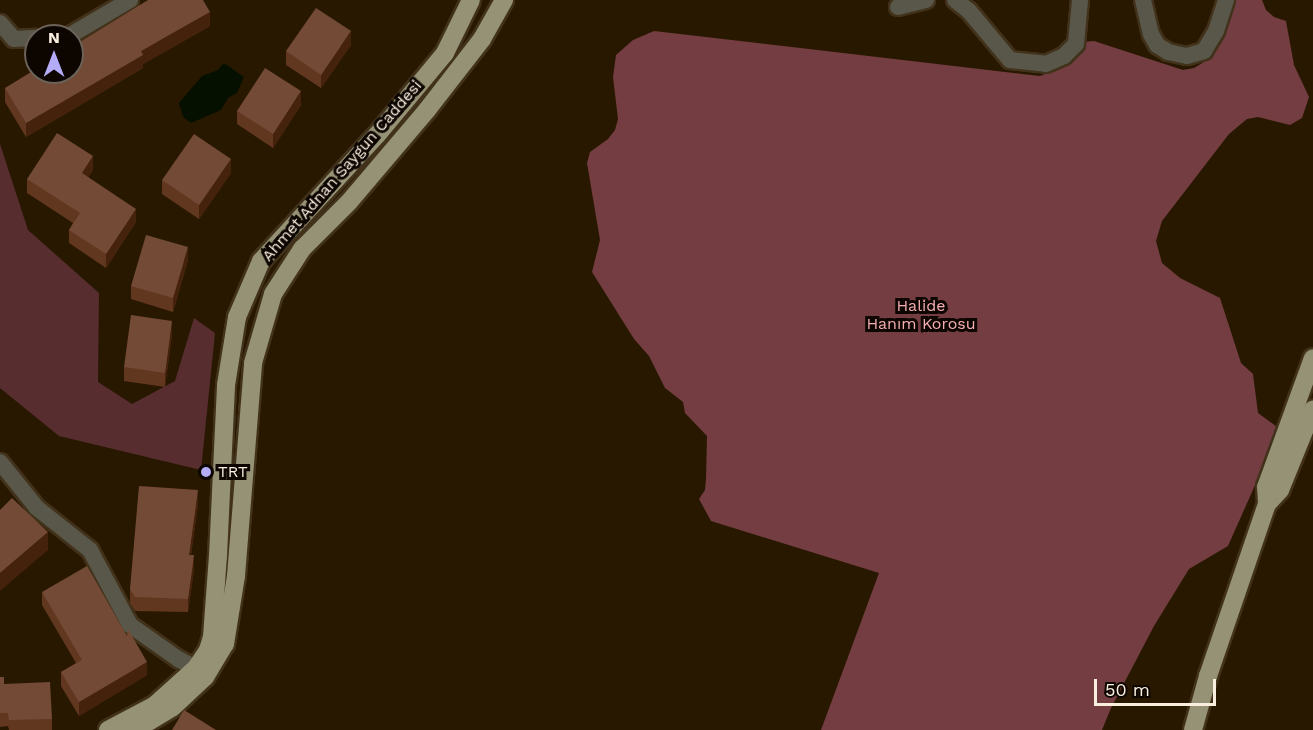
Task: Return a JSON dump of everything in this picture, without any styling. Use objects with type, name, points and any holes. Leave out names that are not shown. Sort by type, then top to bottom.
[{"type":"main road","name":"Ahmet Adnan Saygun Caddesi","points":[[108,730],[155,705],[196,668],[208,650],[212,637],[226,385],[237,317],[261,261],[377,135],[445,53],[471,0]]},
{"type":"main road","name":"Ahmet Adnan Saygun Caddesi","points":[[135,730],[173,707],[205,677],[225,644],[236,576],[253,363],[273,294],[302,249],[349,202],[427,110],[482,39],[504,0]]},
{"type":"main road","points":[[1193,730],[1208,676],[1267,504],[1266,487],[1313,358]]},
{"type":"main road","points":[[1267,504],[1280,490],[1313,409]]},
{"type":"street","points":[[84,27],[130,0]]},
{"type":"street","points":[[898,7],[926,0]]},
{"type":"street","points":[[955,0],[969,11],[1010,60],[1046,64],[1064,56],[1076,44],[1080,0]]},
{"type":"street","points":[[1143,0],[1151,34],[1157,45],[1168,52],[1187,56],[1204,51],[1216,31],[1226,0]]},
{"type":"street","points":[[0,23],[14,39],[24,39]]},
{"type":"street","points":[[0,462],[36,508],[90,550],[130,625],[178,659],[196,668]]},
{"type":"shaded area","points":[[224,63],[244,77],[237,93],[228,98],[221,110],[191,123],[183,117],[179,103],[202,76],[218,70]]},
{"type":"shaded area","points":[[0,144],[28,230],[99,293],[98,382],[132,404],[175,381],[194,318],[215,333],[201,470],[59,436],[0,388]]},
{"type":"green space","name":"Halide Hanım Korosu","points":[[1232,0],[1262,0],[1266,10],[1274,17],[1286,21],[1294,65],[1309,97],[1302,118],[1290,125],[1258,117],[1247,119],[1229,134],[1162,221],[1156,241],[1162,263],[1180,278],[1220,298],[1241,363],[1253,374],[1258,413],[1280,429],[1228,546],[1189,569],[1154,626],[1102,730],[821,730],[879,573],[711,521],[699,499],[705,490],[707,436],[685,413],[683,402],[665,388],[649,356],[634,339],[592,272],[600,240],[587,163],[590,152],[608,139],[615,130],[618,119],[613,77],[616,55],[633,40],[654,31],[1040,76],[1061,68],[1083,42],[1094,41],[1183,70],[1194,68],[1204,62],[1217,38]]},
{"type":"building","points":[[148,0],[203,0],[210,12],[141,51],[143,55],[26,123],[5,88],[24,76],[24,84],[84,84],[84,40]]},
{"type":"building","points":[[316,8],[351,31],[321,75],[286,51]]},
{"type":"building","points":[[265,68],[301,91],[273,134],[237,111]]},
{"type":"building","points":[[57,133],[93,156],[82,173],[136,209],[106,254],[69,230],[80,213],[27,179]]},
{"type":"building","points":[[194,134],[231,159],[199,205],[162,180]]},
{"type":"building","points":[[146,235],[188,247],[173,298],[131,286]]},
{"type":"building","points":[[131,315],[172,321],[165,373],[124,367]]},
{"type":"building","points":[[139,486],[198,490],[189,555],[194,555],[188,599],[135,597],[130,589]]},
{"type":"building","points":[[12,498],[48,532],[0,573],[0,510]]},
{"type":"building","points":[[87,566],[127,636],[128,629],[147,662],[79,702],[61,672],[82,660],[42,592]]},
{"type":"building","points":[[0,677],[4,677],[4,684],[50,682],[52,719],[9,720],[8,713],[0,713]]},
{"type":"building","points":[[184,710],[216,730],[172,730]]},
{"type":"place","name":"TRT","points":[[206,472]]}]
